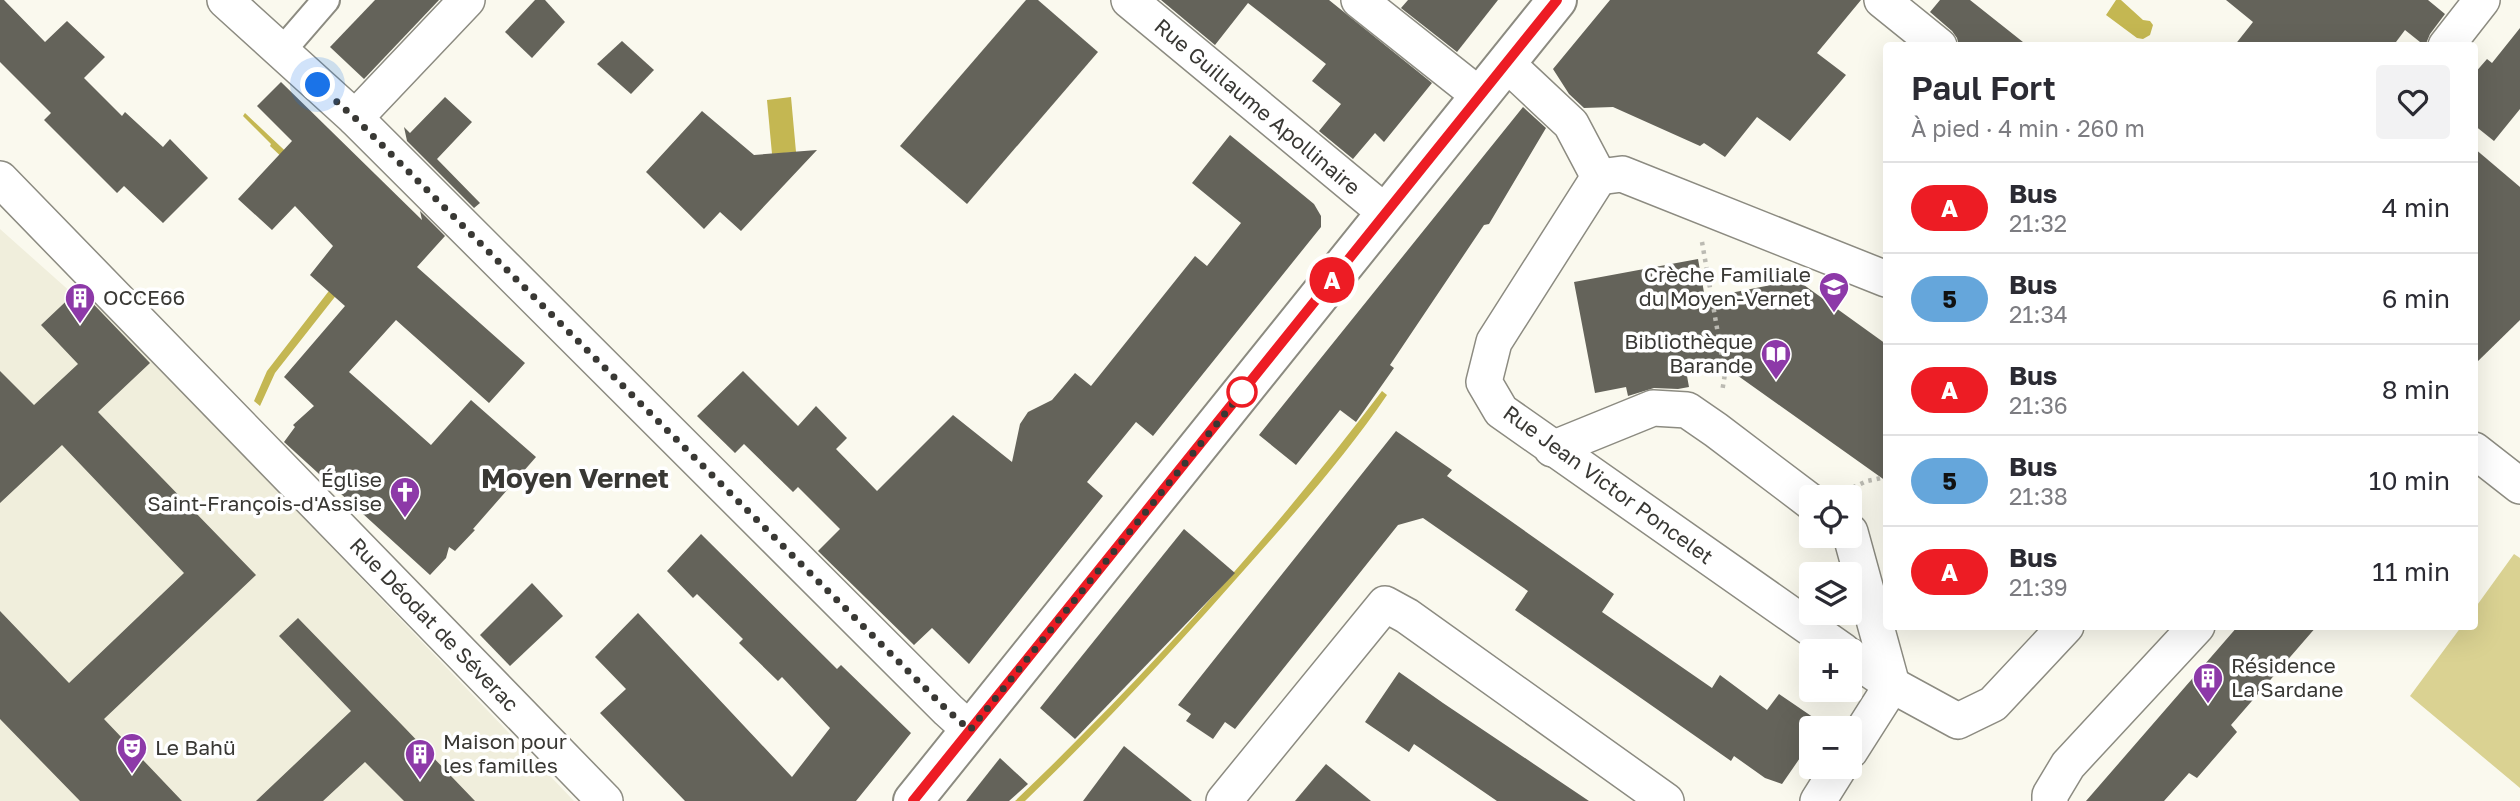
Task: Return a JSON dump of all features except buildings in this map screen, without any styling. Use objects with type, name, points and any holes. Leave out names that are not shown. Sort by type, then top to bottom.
[{"type":"main road","points":[[913,801],[1557,0]]},
{"type":"street","points":[[225,0],[355,118],[970,730]]},
{"type":"street","points":[[281,52],[326,0]]},
{"type":"street","points":[[355,118],[467,0]]},
{"type":"street","name":"Rue Guillaume Apollinaire","points":[[1129,0],[1386,213]]},
{"type":"street","points":[[1359,0],[1480,96]]},
{"type":"street","points":[[1882,0],[1934,42]]},
{"type":"street","points":[[2449,42],[2482,0]]},
{"type":"street","points":[[1506,63],[1571,124],[1611,175],[1696,203],[1883,278]]},
{"type":"street","name":"Rue Jean Victor Poncelet","points":[[1611,175],[1494,342],[1484,382],[1502,411],[1552,449],[1826,639]]},
{"type":"street","name":"Rue Déodat de Séverac","points":[[0,179],[605,801]]},
{"type":"street","points":[[1552,449],[1653,408],[1686,411],[1716,430],[1799,493]]},
{"type":"street","points":[[2478,453],[2520,486]]},
{"type":"street","points":[[1854,548],[1892,685],[1862,732]]},
{"type":"street","points":[[1224,801],[1385,604],[1407,616],[1666,801]]},
{"type":"street","points":[[1862,664],[1892,685],[1958,721],[1993,704],[2062,630]]},
{"type":"street","points":[[2050,801],[2050,796],[2068,765],[2193,630]]},
{"type":"street","points":[[1818,801],[1832,779]]},
{"type":"path","points":[[1696,203],[1710,298],[1726,374],[1716,430]]},
{"type":"path","points":[[1858,485],[1883,478]]},
{"type":"shaded area","points":[[2116,0],[2121,0],[2143,20],[2150,21],[2153,25],[2150,35],[2143,39],[2137,38],[2106,15]]},
{"type":"shaded area","points":[[791,97],[796,152],[772,154],[767,100]]},
{"type":"shaded area","points":[[245,113],[369,230],[371,251],[275,373],[260,406],[254,401],[267,371],[369,239],[270,146],[243,116]]},
{"type":"shaded area","points":[[0,229],[73,294],[81,285],[574,801],[0,801]]},
{"type":"shaded area","points":[[1382,391],[1387,395],[1356,438],[1225,592],[1055,772],[1025,801],[1015,801],[1112,704],[1206,604],[1296,499]]},
{"type":"shaded area","points":[[2514,554],[2520,558],[2520,788],[2410,696],[2459,630],[2478,630],[2478,604]]},
{"type":"bus line","name":"A","points":[[913,801],[1557,0]]},
{"type":"place","name":"Crèche Familiale du Moyen-Vernet","points":[[1834,314]]},
{"type":"place","name":"OCCE66","points":[[80,325]]},
{"type":"place","name":"Bibliothèque Barande","points":[[1776,381]]},
{"type":"place","name":"Église Saint-François-d'Assise","points":[[405,519]]},
{"type":"place","name":"Résidence La Sardane","points":[[2208,705]]},
{"type":"place","name":"Le Bahü","points":[[132,775]]},
{"type":"place","name":"Maison pour les familles","points":[[420,781]]},
{"type":"district","name":"Moyen Vernet","points":[[575,478]]},
{"type":"route","points":[[318,85],[355,118],[970,730],[1244,390],[1242,392]]}]
